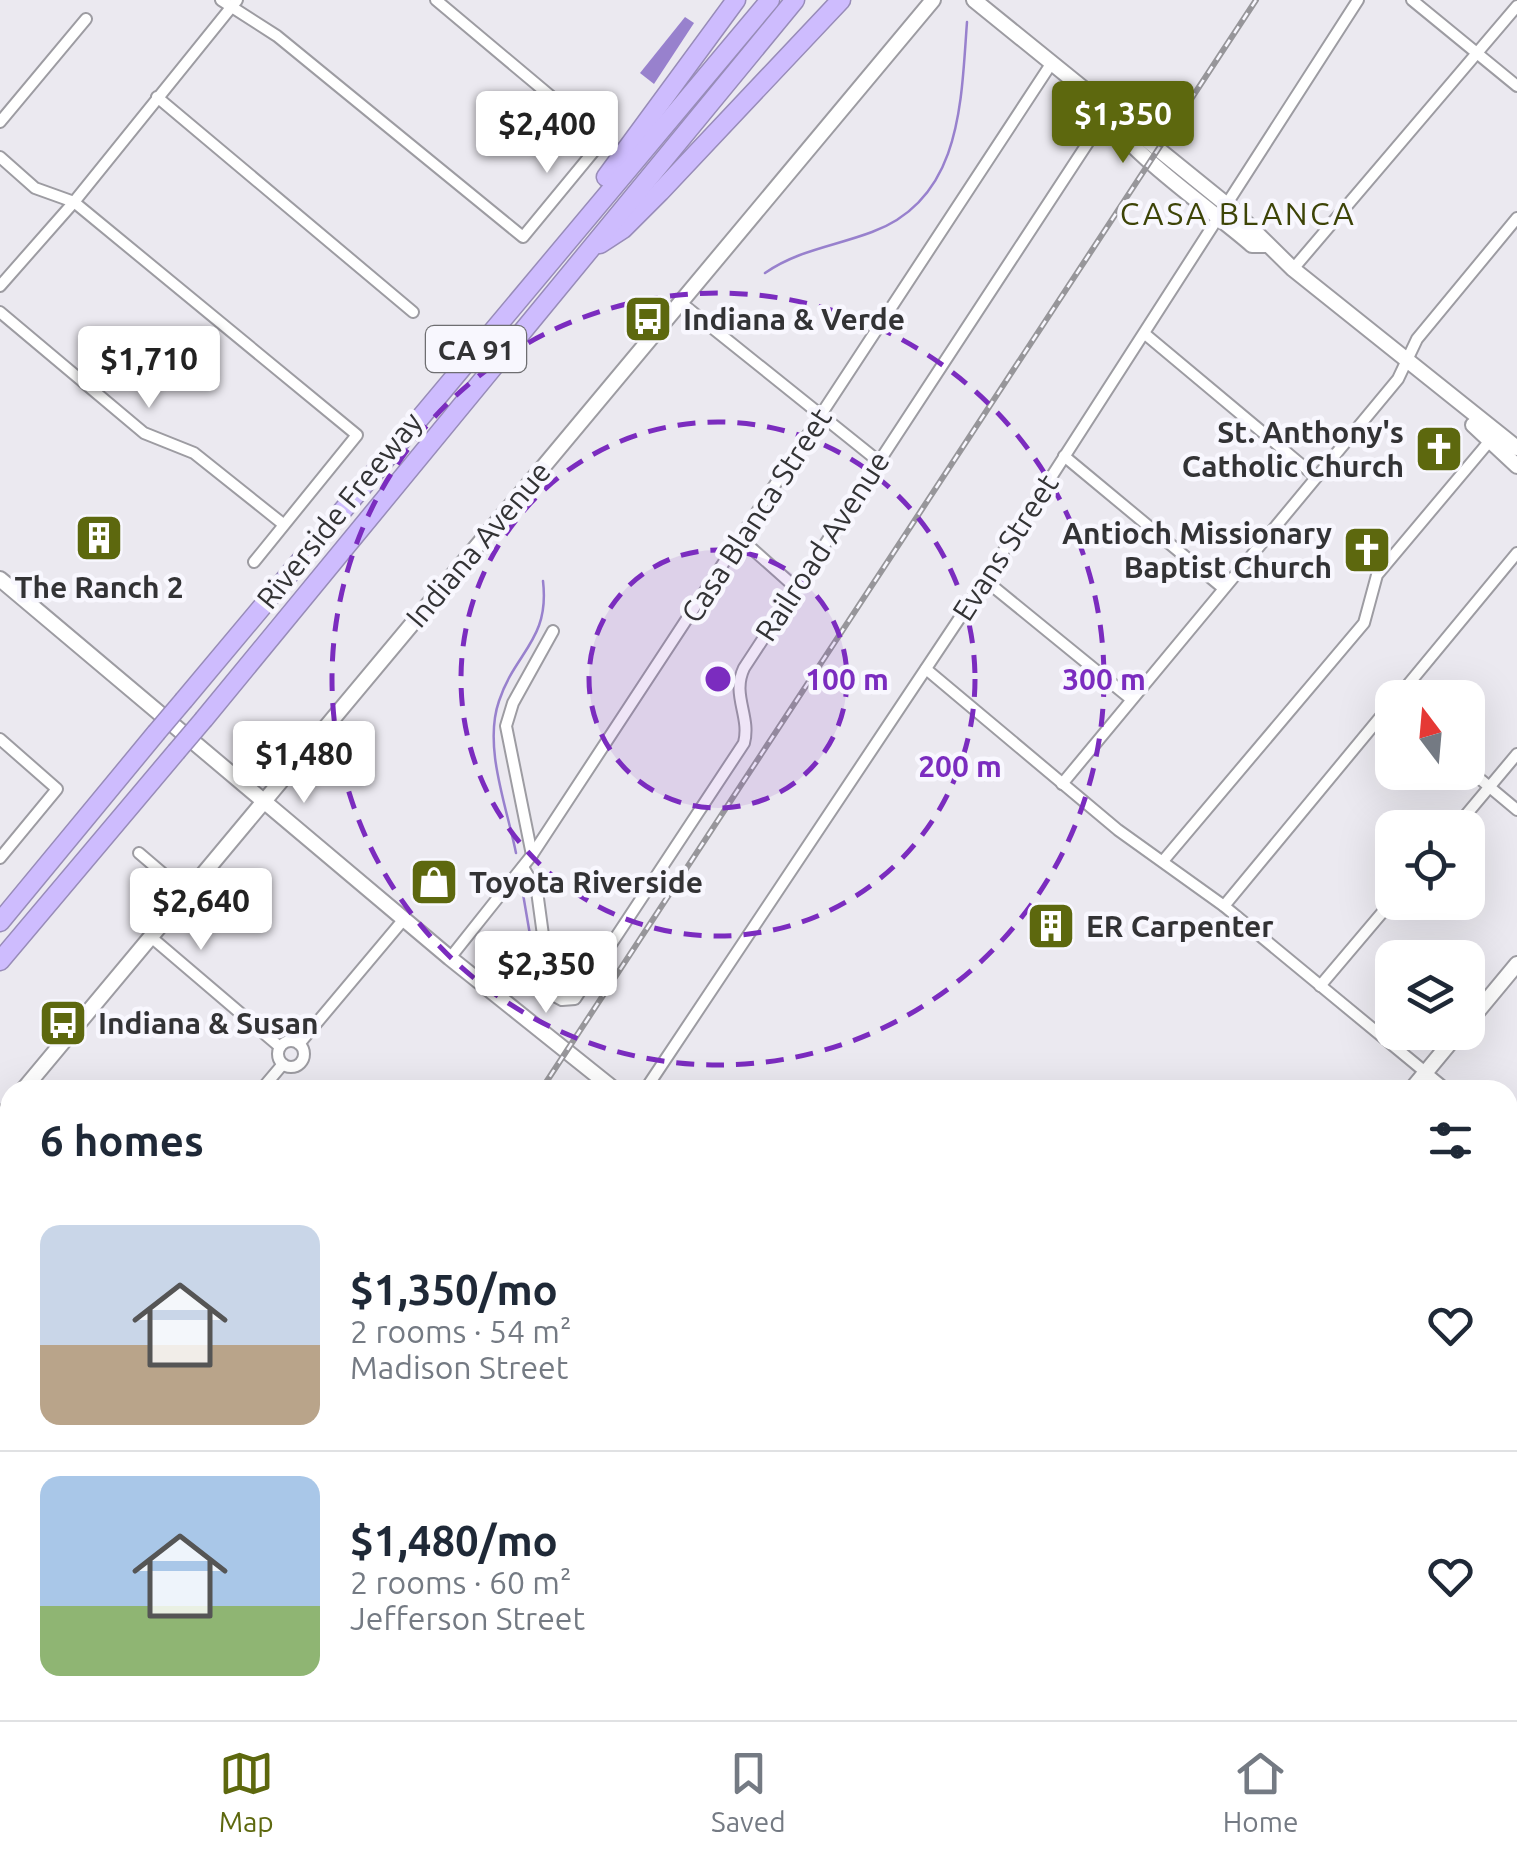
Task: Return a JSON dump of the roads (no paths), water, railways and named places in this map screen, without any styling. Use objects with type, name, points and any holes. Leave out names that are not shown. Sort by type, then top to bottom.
[{"type":"highway","points":[[582,220],[590,198],[736,0]]},
{"type":"highway","name":"Riverside Freeway","points":[[0,922],[582,220],[770,0]]},
{"type":"highway","name":"Riverside Freeway","points":[[0,961],[795,0]]},
{"type":"highway","points":[[582,255],[623,229],[841,0]]},
{"type":"street","points":[[0,286],[74,202],[230,2],[522,237],[603,140],[436,0]]},
{"type":"street","name":"Indiana Avenue","points":[[32,1080],[934,0]]},
{"type":"street","points":[[974,0],[1405,359],[1450,398],[1456,409],[1506,439],[1517,466]]},
{"type":"street","name":"Evans Street","points":[[652,1080],[985,580],[1358,0]]},
{"type":"street","points":[[1412,0],[1517,86]]},
{"type":"street","points":[[1294,269],[1517,6]]},
{"type":"street","points":[[0,122],[86,19]]},
{"type":"street","name":"Casa Blanca Street","points":[[450,958],[532,855],[1050,64]]},
{"type":"street","points":[[157,97],[413,312]]},
{"type":"street","name":"Railroad Avenue","points":[[523,867],[537,891],[546,964],[556,998],[575,998],[744,743],[746,722],[738,680],[877,460],[1108,112]]},
{"type":"street","points":[[0,157],[35,188],[74,202],[358,435],[254,562]]},
{"type":"street","points":[[1062,784],[1398,379],[1405,359],[1517,218]]},
{"type":"street","points":[[680,302],[877,460]]},
{"type":"street","points":[[0,312],[144,433],[194,453],[283,524]]},
{"type":"street","points":[[1145,334],[1316,476]]},
{"type":"street","points":[[1163,861],[1364,623],[1370,610],[1371,584],[1506,439]]},
{"type":"street","points":[[1064,456],[1223,588]]},
{"type":"street","points":[[741,539],[795,587]]},
{"type":"street","points":[[1413,680],[1517,553]]},
{"type":"street","points":[[0,579],[450,958],[602,1080]]},
{"type":"street","points":[[985,580],[1131,700]]},
{"type":"street","points":[[532,855],[506,726],[513,703],[552,631]]},
{"type":"street","points":[[926,669],[1062,784],[1224,906],[1434,1080]]},
{"type":"street","points":[[1224,906],[1375,726]]},
{"type":"street","points":[[0,738],[57,789],[0,858]]},
{"type":"street","points":[[1470,810],[1517,754]]},
{"type":"street","points":[[1485,784],[1517,810]]},
{"type":"street","points":[[139,853],[188,894]]},
{"type":"street","points":[[299,1044],[404,919]]},
{"type":"street","points":[[1320,986],[1376,920]]},
{"type":"street","points":[[151,937],[280,1047],[283,1064]]},
{"type":"street","points":[[1485,1003],[1517,964]]},
{"type":"street","points":[[519,1014],[595,1080]]},
{"type":"street","points":[[280,1047],[291,1041],[299,1044],[304,1055],[301,1062],[290,1067],[283,1064]]},
{"type":"street","points":[[1420,1080],[1445,1050]]},
{"type":"street","points":[[269,1080],[283,1064]]},
{"type":"waterway","points":[[765,273],[804,254],[872,232],[902,217],[924,197],[951,145],[958,115],[967,22]]},
{"type":"waterway","points":[[516,853],[495,757],[495,719],[506,684],[541,618],[543,581]]},
{"type":"waterway","points":[[523,894],[542,1005]]},
{"type":"railway","points":[[548,1080],[1256,0]]},
{"type":"place","name":"Indiana & Verde","points":[[648,319]]},
{"type":"place","name":"St. Anthony's Catholic Church","points":[[1439,449]]},
{"type":"place","name":"The Ranch 2","points":[[99,538]]},
{"type":"place","name":"Antioch Missionary Baptist Church","points":[[1367,550]]},
{"type":"place","name":"Toyota Riverside","points":[[434,882]]},
{"type":"place","name":"ER Carpenter","points":[[1051,926]]},
{"type":"place","name":"Indiana & Susan","points":[[63,1023]]},
{"type":"district","name":"CASA BLANCA","points":[[1238,213]]}]
